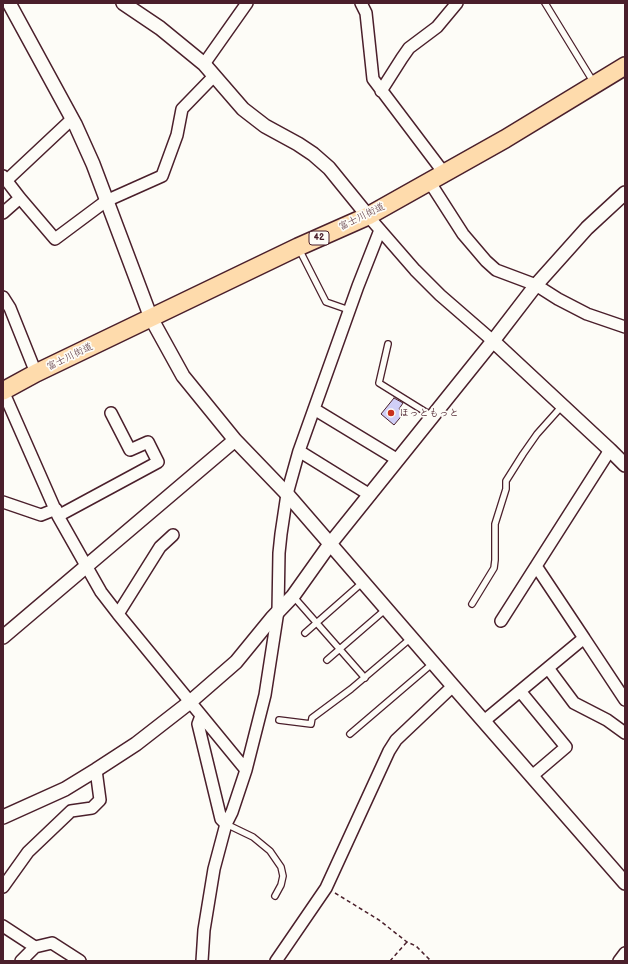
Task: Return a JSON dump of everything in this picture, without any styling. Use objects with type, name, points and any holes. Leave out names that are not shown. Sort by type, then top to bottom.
[{"type":"main road","name":"富士川街道","points":[[3,391],[36,373],[298,247],[368,216],[505,139],[625,66]]},
{"type":"street","points":[[9,3],[72,119],[92,164],[151,318],[183,376],[235,440],[287,494],[625,883]]},
{"type":"street","points":[[123,3],[160,28],[204,64],[243,109],[265,126],[313,154],[329,168],[415,270],[440,295],[493,341],[625,465]]},
{"type":"street","points":[[204,64],[247,3]]},
{"type":"street","points":[[361,3],[366,13],[373,79],[444,173]]},
{"type":"street","points":[[382,91],[409,48],[437,27],[458,3]]},
{"type":"street","points":[[72,119],[5,178],[55,239],[106,201],[162,176],[177,134],[182,109],[214,76]]},
{"type":"street","points":[[429,181],[463,234],[486,261],[496,270],[536,285],[558,299],[587,314],[625,327]]},
{"type":"street","points":[[3,818],[65,789],[136,744],[190,702],[236,662],[278,611],[293,596],[330,544],[493,341],[536,285],[587,228],[625,193]]},
{"type":"street","points":[[3,213],[20,198]]},
{"type":"street","points":[[202,961],[204,930],[214,870],[226,824],[232,812],[246,770],[265,695],[278,611],[280,534],[287,494],[299,451],[349,310],[380,230]]},
{"type":"street","points":[[3,297],[10,308],[36,373]]},
{"type":"street","points":[[3,391],[57,513],[101,592],[246,770]]},
{"type":"street","points":[[314,409],[398,460]]},
{"type":"street","points":[[3,502],[41,515],[57,513],[158,462],[148,442],[130,450],[112,413]]},
{"type":"street","points":[[3,637],[235,440]]},
{"type":"street","points":[[501,621],[610,450]]},
{"type":"street","points":[[299,451],[370,495]]},
{"type":"street","points":[[118,614],[160,547],[173,535]]},
{"type":"street","points":[[536,566],[625,700]]},
{"type":"street","points":[[484,721],[584,638]]},
{"type":"street","points":[[548,668],[574,703],[607,720],[625,733]]},
{"type":"street","points":[[276,961],[326,888],[386,758],[396,740],[453,686]]},
{"type":"street","points":[[520,691],[566,747],[532,776]]},
{"type":"street","points":[[201,716],[198,724],[221,820],[226,824]]},
{"type":"street","points":[[3,887],[28,852],[71,811],[92,808],[100,800],[96,770]]},
{"type":"street","points":[[3,926],[34,947]]},
{"type":"street","points":[[21,961],[34,947],[52,943],[80,961]]},
{"type":"street","points":[[619,961],[625,953]]},
{"type":"lane","points":[[545,3],[595,85]]},
{"type":"lane","points":[[298,247],[326,302],[349,310]]},
{"type":"lane","points":[[388,344],[379,383],[432,416]]},
{"type":"lane","points":[[472,604],[494,568],[495,524],[506,489],[506,481],[526,449],[562,406]]},
{"type":"lane","points":[[305,633],[363,582]]},
{"type":"lane","points":[[293,596],[365,678]]},
{"type":"lane","points":[[327,660],[386,609]]},
{"type":"lane","points":[[279,720],[311,724],[312,718],[352,690],[411,638]]},
{"type":"lane","points":[[350,734],[433,663]]},
{"type":"lane","points":[[226,824],[253,837],[270,851],[281,867],[283,876],[282,885],[275,896]]},
{"type":"path","points":[[326,888],[373,916],[407,942],[416,946],[431,961]]},
{"type":"path","points":[[390,961],[407,942]]},
{"type":"building","points":[[394,398],[403,403],[399,409],[404,413],[394,425],[381,414]]},
{"type":"place","name":"ほっともっと","points":[[391,413]]}]
